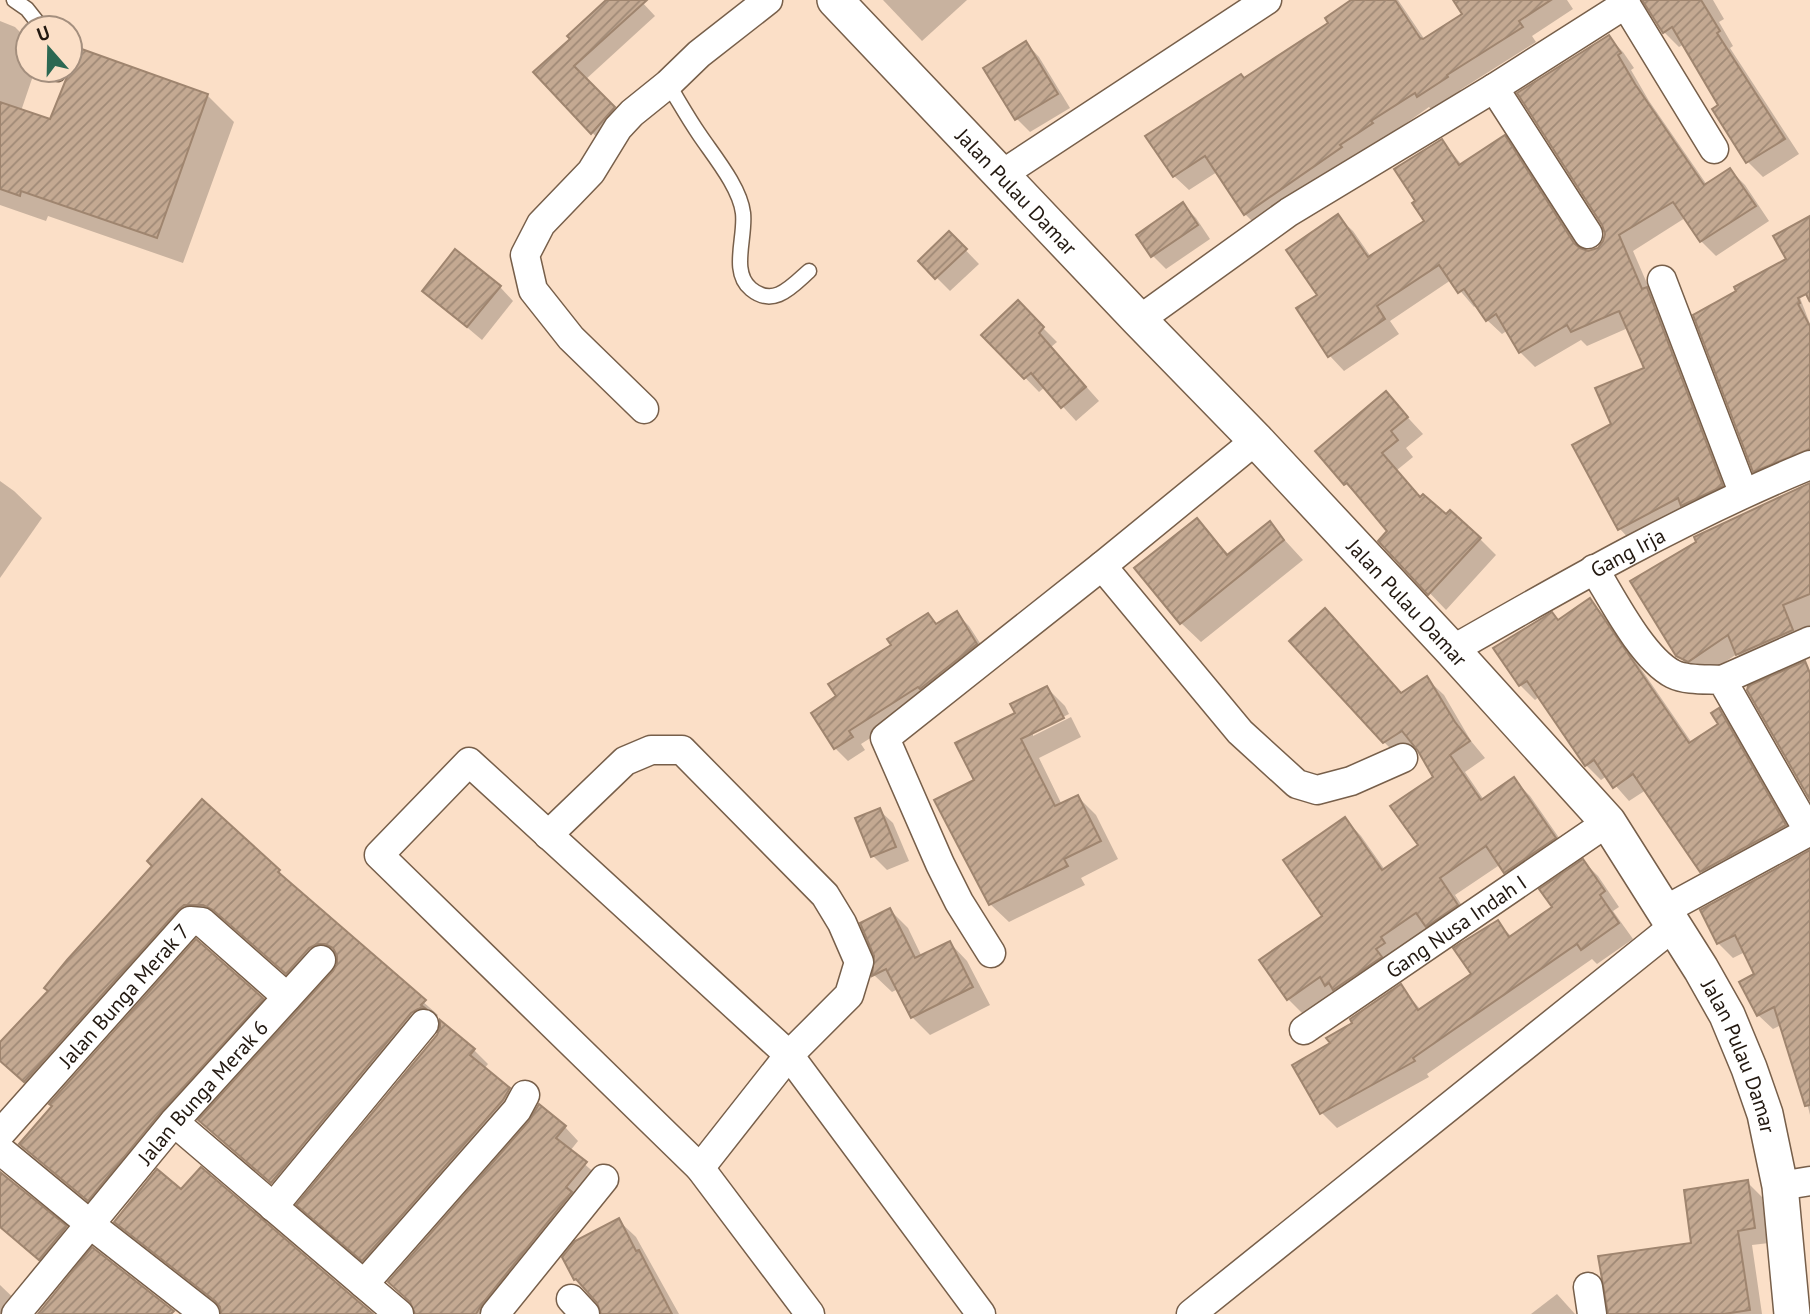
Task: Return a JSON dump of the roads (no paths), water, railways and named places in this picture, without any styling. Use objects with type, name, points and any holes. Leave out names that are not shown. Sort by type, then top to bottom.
[{"type":"street","points":[[644,410],[571,338],[533,290],[525,254],[541,224],[591,173],[618,128],[632,113],[699,54],[768,0]]},
{"type":"street","name":"Jalan Pulau Damar","points":[[835,0],[1256,440],[1608,822],[1727,1015],[1795,1184],[1791,1314]]},
{"type":"street","points":[[1001,175],[1267,0]]},
{"type":"street","points":[[1139,320],[1289,212],[1494,88],[1625,2],[1714,149]]},
{"type":"street","points":[[1494,88],[1588,234]]},
{"type":"street","points":[[1662,280],[1743,492]]},
{"type":"street","points":[[991,953],[959,902],[885,738],[1256,440]]},
{"type":"street","name":"Gang Irja","points":[[1452,650],[1594,569],[1743,492],[1810,465]]},
{"type":"street","points":[[1102,566],[1240,732],[1297,784],[1317,790],[1351,781],[1403,758]]},
{"type":"street","points":[[1594,569],[1628,625],[1664,668],[1682,677],[1722,680],[1810,641]]},
{"type":"street","points":[[1191,1314],[1669,918],[1810,831],[1722,680]]},
{"type":"street","points":[[548,835],[625,761],[651,750],[682,750],[825,895],[842,923],[859,962],[849,995],[789,1055],[700,1168]]},
{"type":"street","points":[[810,1314],[700,1168],[379,855],[470,762],[789,1055],[981,1314]]},
{"type":"street","name":"Gang Nusa Indah I","points":[[1304,1030],[1608,822]]},
{"type":"street","name":"Jalan Bunga Merak 7","points":[[0,1134],[190,921],[202,922],[287,997]]},
{"type":"street","name":"Jalan Bunga Merak 6","points":[[16,1314],[174,1122],[321,960]]},
{"type":"street","points":[[273,1207],[424,1024]]},
{"type":"street","points":[[364,1284],[517,1110],[525,1095]]},
{"type":"street","points":[[174,1122],[399,1314]]},
{"type":"street","points":[[0,1150],[193,1310]]},
{"type":"street","points":[[495,1314],[604,1179]]},
{"type":"street","points":[[1588,1287],[1592,1314]]},
{"type":"lane","points":[[14,0],[31,14]]},
{"type":"lane","points":[[668,84],[726,173],[743,211],[740,270],[744,282],[766,298],[779,296],[809,271]]}]
